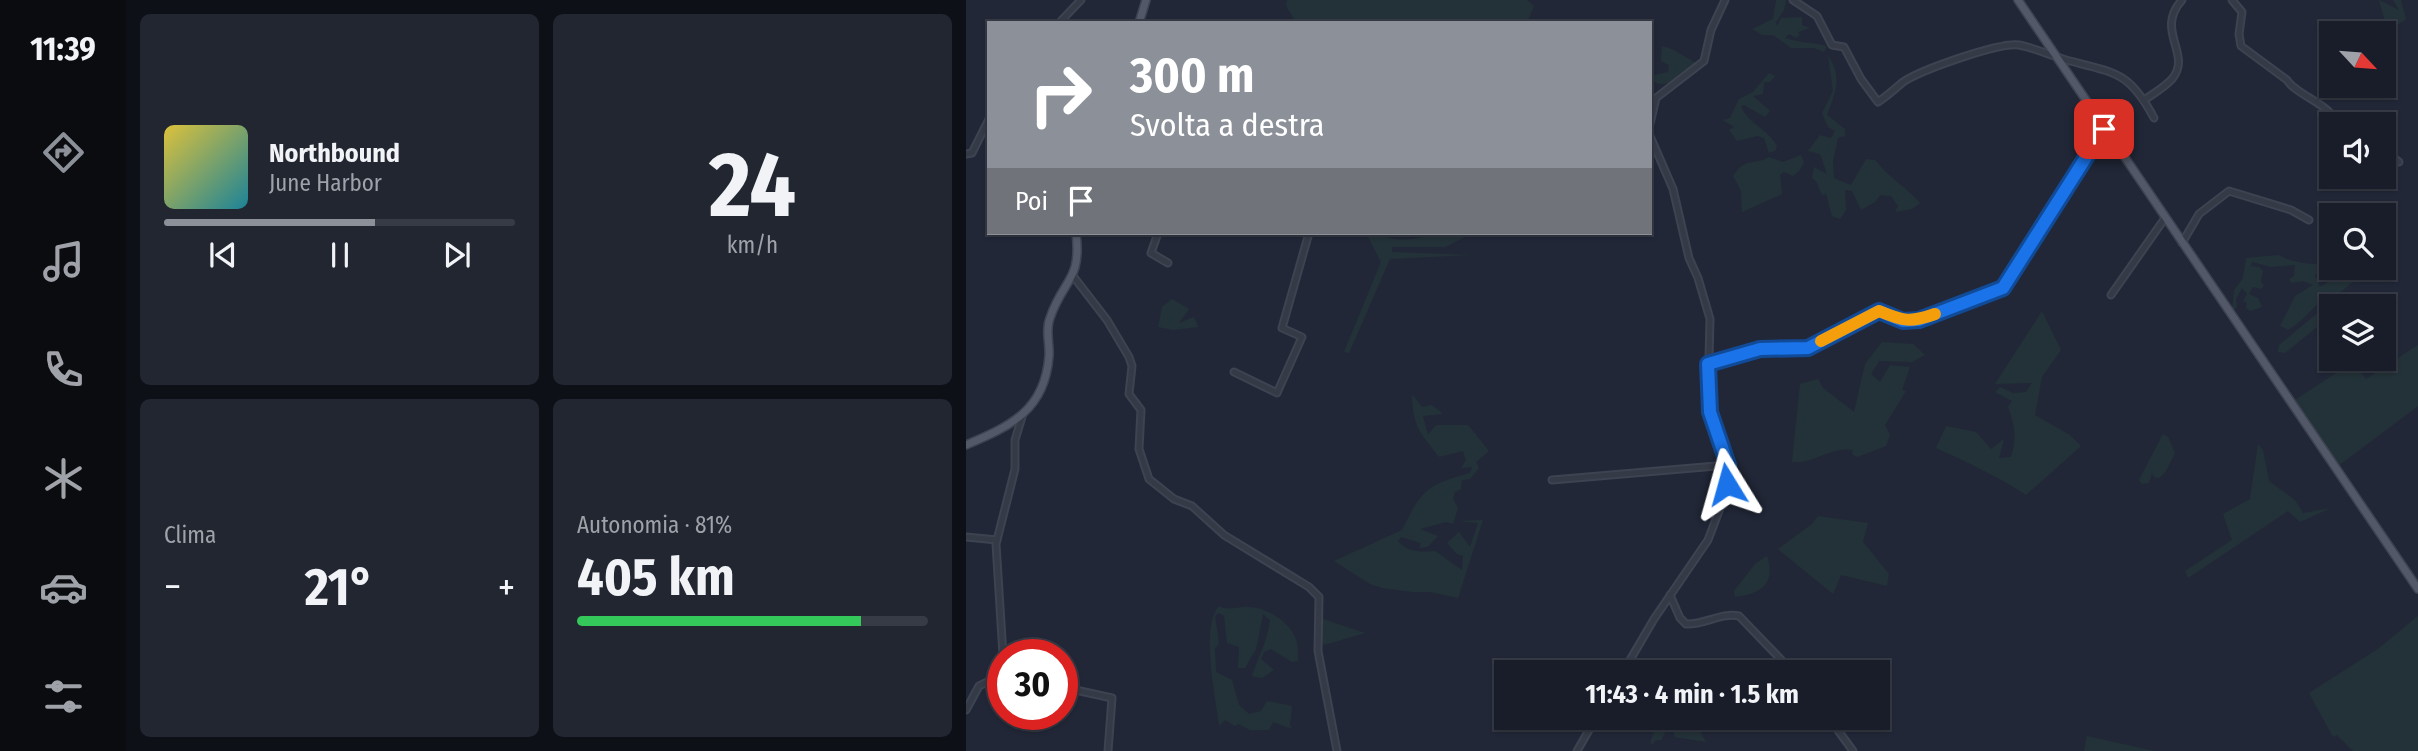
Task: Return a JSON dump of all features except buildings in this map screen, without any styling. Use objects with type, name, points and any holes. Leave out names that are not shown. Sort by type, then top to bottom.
[{"type":"main road","points":[[1140,21],[1146,0]]},
{"type":"main road","points":[[2018,0],[2418,589]]},
{"type":"main road","points":[[966,445],[1022,417],[1040,390],[1048,363],[1050,318],[1073,276],[1078,258],[1076,235]]},
{"type":"street","points":[[1061,21],[1081,0]]},
{"type":"street","points":[[1652,115],[1656,98],[1704,61],[1711,30],[1725,0]]},
{"type":"street","points":[[1793,0],[1817,16],[1832,45],[1844,47],[1861,79],[1878,102],[1905,81],[1997,47],[2020,45],[2123,76],[2144,100],[2154,118]]},
{"type":"street","points":[[2144,100],[2172,79],[2175,72],[2178,56],[2170,17],[2182,0]]},
{"type":"street","points":[[2232,0],[2242,12],[2239,34],[2241,46],[2287,80],[2291,87],[2308,95],[2329,112]]},
{"type":"street","points":[[966,154],[972,153],[987,123]]},
{"type":"street","points":[[1708,364],[1760,349],[1808,348],[1879,311],[1903,321],[1919,320],[2003,288],[2104,129]]},
{"type":"street","points":[[1630,660],[1670,594],[1702,552],[1717,524],[1724,498],[1728,465],[1712,421],[1707,391],[1710,319],[1689,258],[1673,189],[1652,141]]},
{"type":"street","points":[[2182,243],[2199,214],[2228,191],[2291,210],[2309,220]]},
{"type":"street","points":[[2111,295],[2165,218]]},
{"type":"street","points":[[1157,235],[1151,253],[1168,263]]},
{"type":"street","points":[[1234,372],[1277,393],[1302,337],[1282,328],[1308,235]]},
{"type":"street","points":[[1073,276],[1107,320],[1132,362],[1129,394],[1141,410],[1139,449],[1149,479],[1174,499],[1192,506],[1224,535],[1309,587],[1319,597],[1318,651],[1337,751]]},
{"type":"street","points":[[1002,639],[997,540],[1015,469],[1015,440],[1022,417]]},
{"type":"street","points":[[1552,481],[1728,465]]},
{"type":"street","points":[[966,537],[997,540]]},
{"type":"street","points":[[1670,594],[1680,618],[1686,624],[1699,625],[1731,614],[1739,616],[1781,660]]},
{"type":"street","points":[[966,710],[979,686],[987,682]]},
{"type":"street","points":[[1078,691],[1112,698],[1108,751]]},
{"type":"street","points":[[1577,751],[1589,730]]},
{"type":"street","points":[[1838,730],[1853,751]]},
{"type":"shaded area","points":[[1287,0],[1527,0],[1534,6],[1528,21],[1300,21],[1294,19],[1286,6]]},
{"type":"shaded area","points":[[1776,0],[1786,0],[1784,10],[1776,22],[1777,26],[1781,18],[1802,17],[1802,25],[1810,28],[1798,32],[1800,35],[1796,38],[1789,34],[1785,38],[1827,46],[1824,52],[1814,48],[1791,48],[1773,35],[1762,35],[1752,29],[1773,19]]},
{"type":"shaded area","points":[[2379,0],[2399,10],[2393,0],[2401,0],[2406,19],[2396,26],[2396,21],[2385,21]]},
{"type":"shaded area","points":[[1662,46],[1696,63],[1674,81],[1663,84],[1652,80],[1652,76],[1668,72],[1669,65],[1661,61]]},
{"type":"shaded area","points":[[1828,56],[1833,63],[1836,85],[1827,115],[1845,129],[1845,136],[1838,138],[1833,161],[1834,178],[1851,185],[1866,159],[1875,160],[1920,203],[1912,209],[1895,212],[1898,206],[1891,196],[1880,195],[1875,202],[1861,210],[1852,191],[1845,190],[1846,210],[1840,219],[1832,216],[1826,194],[1822,195],[1812,178],[1814,167],[1827,174],[1820,154],[1808,151],[1820,135],[1831,138],[1835,131],[1828,127],[1822,113],[1833,91]]},
{"type":"shaded area","points":[[1769,73],[1775,76],[1770,82],[1764,82],[1763,94],[1753,96],[1770,111],[1765,117],[1744,105],[1741,106],[1748,117],[1769,135],[1777,146],[1776,150],[1769,153],[1764,138],[1757,136],[1737,141],[1729,130],[1734,127],[1723,120],[1730,118],[1739,99],[1753,92]]},
{"type":"shaded area","points":[[1801,155],[1804,162],[1800,170],[1793,176],[1784,172],[1780,175],[1782,194],[1742,212],[1741,191],[1733,176],[1742,166],[1769,157],[1783,162]]},
{"type":"shaded area","points":[[1367,235],[1403,240],[1430,235],[1469,235],[1445,247],[1392,247],[1392,252],[1471,255],[1390,259],[1349,353],[1344,352],[1381,262]]},
{"type":"shaded area","points":[[2279,255],[2290,260],[2319,264],[2319,273],[2315,275],[2320,287],[2331,280],[2354,281],[2342,291],[2319,294],[2319,304],[2288,330],[2280,326],[2295,296],[2313,285],[2303,281],[2291,283],[2289,279],[2294,276],[2295,265],[2271,267],[2252,262],[2251,266],[2259,267],[2263,271],[2261,281],[2264,286],[2261,289],[2253,287],[2249,294],[2258,298],[2262,307],[2250,311],[2246,308],[2247,303],[2243,301],[2247,294],[2242,288],[2236,299],[2237,307],[2232,311],[2234,290],[2243,278],[2246,258]]},
{"type":"shaded area","points":[[1172,299],[1189,309],[1179,323],[1194,317],[1198,327],[1173,330],[1158,327],[1162,307]]},
{"type":"shaded area","points":[[2042,311],[2061,350],[2042,377],[2035,415],[2070,435],[2081,446],[2026,495],[1993,475],[1936,448],[1946,426],[1976,432],[1991,449],[2004,439],[1999,458],[2011,457],[2014,432],[2008,407],[2012,401],[1995,392],[2000,387],[2013,393],[2026,392],[2032,383],[1995,384]]},
{"type":"shaded area","points":[[2319,312],[2319,325],[2285,353],[2278,352],[2279,345]]},
{"type":"shaded area","points":[[1882,342],[1913,344],[1925,355],[1912,362],[1879,361],[1871,374],[1880,382],[1890,365],[1910,367],[1902,390],[1906,391],[1885,425],[1890,435],[1886,446],[1857,457],[1852,454],[1853,450],[1845,449],[1792,462],[1800,384],[1818,379],[1823,388],[1854,412],[1865,364]]},
{"type":"shaded area","points":[[2418,345],[2418,406],[2338,466],[2295,400],[2339,371],[2360,371],[2366,379],[2378,371],[2396,371],[2396,359]]},
{"type":"shaded area","points":[[1412,394],[1422,407],[1432,405],[1443,414],[1423,416],[1428,435],[1436,425],[1468,425],[1489,451],[1476,462],[1479,468],[1470,479],[1462,480],[1461,489],[1455,492],[1453,499],[1458,508],[1453,524],[1446,522],[1420,529],[1438,536],[1427,547],[1419,548],[1421,543],[1401,537],[1398,541],[1410,550],[1435,551],[1462,570],[1463,556],[1457,554],[1447,543],[1459,532],[1470,547],[1478,523],[1458,521],[1483,520],[1458,598],[1431,592],[1382,588],[1370,584],[1334,561],[1402,530],[1427,491],[1444,481],[1470,473],[1472,467],[1461,468],[1466,460],[1463,451],[1439,457],[1426,441],[1416,422]]},
{"type":"shaded area","points":[[2163,434],[2168,437],[2175,453],[2166,471],[2159,478],[2152,473],[2149,483],[2142,484],[2139,480]]},
{"type":"shaded area","points":[[2258,444],[2263,450],[2269,481],[2295,500],[2303,513],[2331,508],[2300,522],[2288,511],[2188,578],[2185,571],[2232,540],[2223,514],[2250,499]]},
{"type":"shaded area","points":[[1818,516],[1868,523],[1863,542],[1889,574],[1887,586],[1841,575],[1833,594],[1778,549],[1812,524]]},
{"type":"shaded area","points":[[1767,556],[1769,574],[1764,586],[1752,593],[1735,597],[1734,591],[1755,564]]},
{"type":"shaded area","points":[[1219,606],[1229,609],[1261,609],[1276,616],[1293,632],[1297,641],[1298,661],[1292,662],[1271,649],[1264,652],[1261,659],[1274,670],[1262,678],[1252,676],[1270,620],[1263,614],[1256,649],[1245,668],[1238,668],[1239,647],[1227,643],[1224,616],[1219,613],[1215,616],[1219,644],[1215,648],[1216,672],[1232,680],[1239,705],[1249,714],[1261,711],[1267,701],[1292,706],[1292,729],[1273,722],[1269,730],[1250,730],[1225,720],[1219,726],[1210,646],[1213,616]]},
{"type":"shaded area","points":[[2418,616],[2418,751],[2353,751],[2337,735],[2333,737],[2309,693],[2378,649]]},
{"type":"shaded area","points":[[1323,619],[1365,633],[1324,645]]},
{"type":"shaded area","points":[[1655,730],[1665,730],[1661,740],[1656,740],[1652,745],[1650,742]]},
{"type":"shaded area","points":[[1673,730],[1702,730],[1700,732],[1706,742],[1675,737]]},
{"type":"shaded area","points":[[2087,736],[2154,751],[2084,751]]},
{"type":"slow traffic","points":[[1821,341],[1879,311],[1903,321],[1919,320],[1935,314]]},
{"type":"route","points":[[1727,484],[1728,465],[1710,412],[1707,391],[1708,364],[1760,349],[1808,348],[1879,311],[1903,321],[1919,320],[2003,288],[2104,129]]}]
